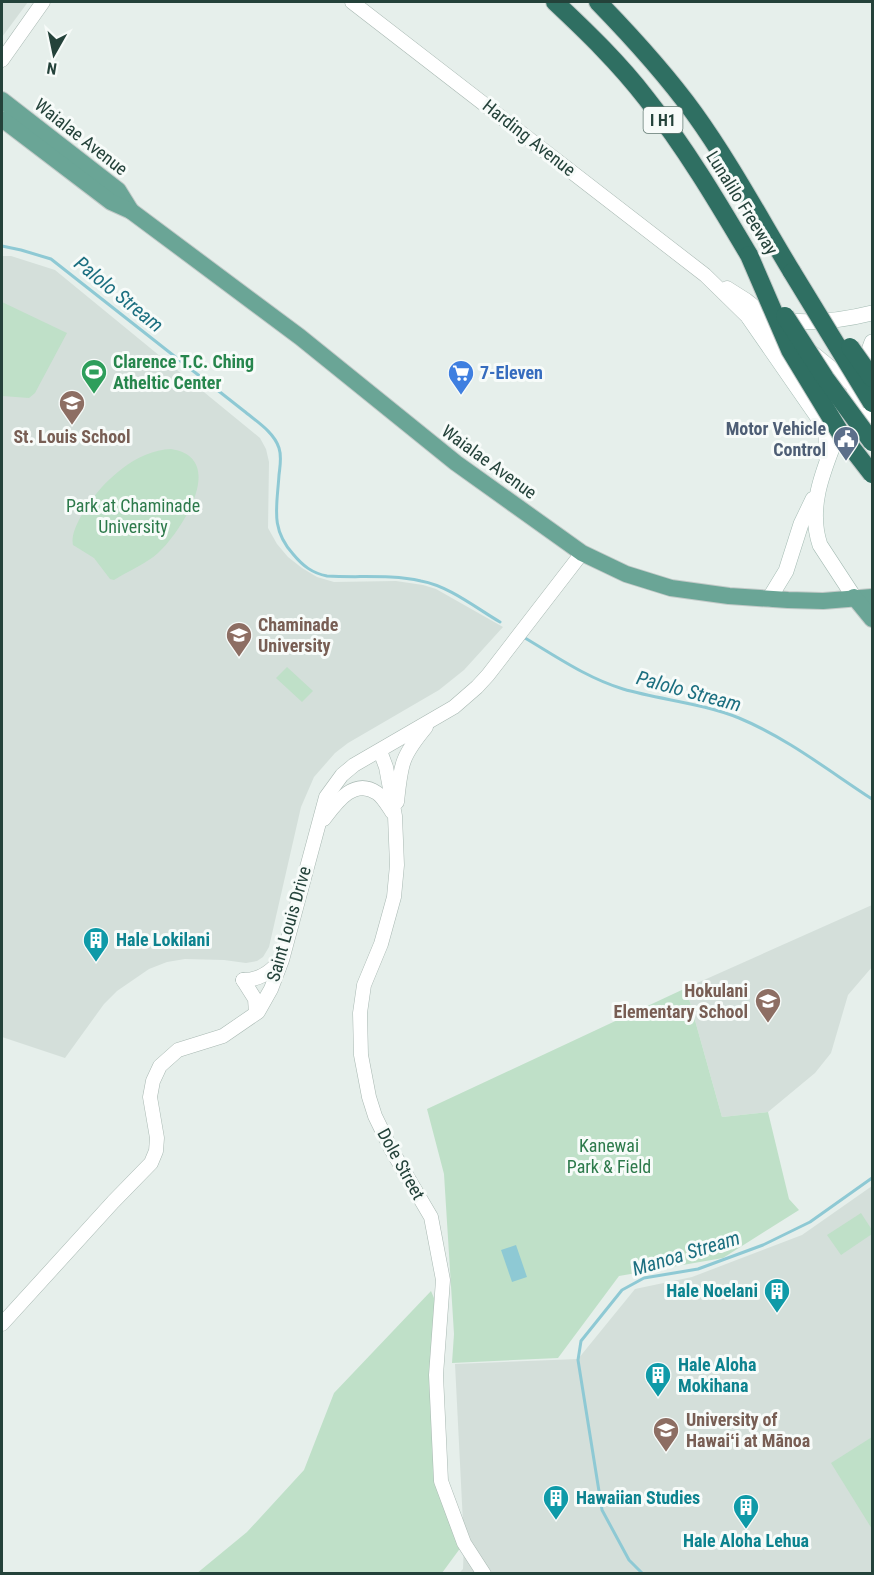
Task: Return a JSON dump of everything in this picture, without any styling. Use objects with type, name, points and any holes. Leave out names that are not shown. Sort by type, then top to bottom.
[{"type":"highway","name":"Lunalilo Freeway","points":[[555,2],[607,53],[647,98],[701,176],[825,378],[873,442]]},
{"type":"highway","name":"Lunalilo Freeway","points":[[598,2],[633,38],[694,113],[722,154],[864,395]]},
{"type":"highway","points":[[749,255],[790,350],[841,434],[873,474]]},
{"type":"highway","points":[[792,272],[873,378]]},
{"type":"main road","name":"Waialae Avenue","points":[[2,100],[121,193],[131,211]]},
{"type":"main road","name":"Waialae Avenue","points":[[4,124],[111,202],[131,211],[300,337],[456,463],[582,553],[626,574],[665,587],[769,599],[823,601],[873,597]]},
{"type":"main road","points":[[768,317],[797,322],[839,319],[873,313]]},
{"type":"main road","points":[[749,318],[821,422],[826,433],[826,465]]},
{"type":"main road","points":[[769,599],[786,571],[801,524],[826,465],[864,395],[873,342]]},
{"type":"main road","name":"Harding Avenue","points":[[864,395],[873,417]]},
{"type":"main road","points":[[818,488],[815,522],[820,545],[854,597],[873,619]]},
{"type":"street","points":[[2,60],[43,2]]},
{"type":"street","name":"Harding Avenue","points":[[352,2],[705,275],[746,300],[864,395]]},
{"type":"street","points":[[4,124],[22,126],[74,165],[98,175]]},
{"type":"street","name":"Harding Avenue","points":[[705,275],[749,318],[864,395]]},
{"type":"street","name":"Saint Louis Drive","points":[[2,1324],[151,1163],[156,1151],[157,1138],[150,1105],[150,1089],[160,1066],[178,1050],[223,1036],[256,1013],[271,989],[282,960],[326,797],[337,780],[354,765],[454,707],[477,687],[582,553]]},
{"type":"street","points":[[395,816],[404,757],[431,720]]},
{"type":"street","name":"Dole Street","points":[[380,751],[386,767],[395,816],[397,856],[394,897],[381,944],[364,985],[360,1013],[361,1055],[375,1116],[391,1149],[431,1217],[443,1280],[436,1375],[441,1481],[464,1543],[484,1574]]},
{"type":"street","points":[[317,829],[343,795],[359,788],[380,795],[395,816]]},
{"type":"street","points":[[256,1013],[255,999],[243,980],[251,980],[266,974],[282,960]]},
{"type":"shaded area","points":[[2,2],[28,2],[2,37]]},
{"type":"shaded area","name":"Chaminade University","points":[[2,256],[11,256],[55,270],[260,438],[269,462],[268,528],[288,557],[302,568],[317,577],[334,582],[396,581],[423,585],[436,589],[503,627],[464,670],[439,690],[348,743],[335,753],[314,777],[301,807],[269,947],[263,957],[246,963],[185,959],[167,962],[149,969],[117,991],[104,1004],[65,1058],[2,1037]]},
{"type":"shaded area","name":"Hokulani Elementary School","points":[[872,905],[872,967],[848,995],[831,1053],[815,1073],[768,1112],[722,1117],[686,988]]},
{"type":"shaded area","name":"University of Hawaiʻi at Mānoa","points":[[872,1186],[872,1573],[459,1573],[463,1569],[464,1543],[455,1364],[578,1359],[635,1289],[692,1277],[802,1235]]},
{"type":"green space","points":[[2,302],[67,333],[35,393],[29,398],[2,396]]},
{"type":"green space","name":"Park at Chaminade University","points":[[171,449],[188,455],[197,466],[198,480],[195,496],[188,513],[168,543],[158,553],[114,580],[110,579],[94,558],[73,545],[73,535],[77,524],[96,494],[118,472],[144,456]]},
{"type":"green space","points":[[287,667],[313,691],[302,702],[276,678]]},
{"type":"green space","name":"Kanewai Park & Field","points":[[686,988],[722,1117],[768,1112],[789,1199],[799,1210],[723,1258],[619,1276],[558,1358],[452,1363],[454,1334],[444,1174],[427,1109]]},
{"type":"green space","points":[[861,1213],[872,1230],[872,1234],[841,1255],[827,1235]]},
{"type":"green space","points":[[431,1291],[442,1317],[441,1481],[464,1543],[442,1573],[196,1574],[247,1532],[304,1470],[334,1393]]},
{"type":"green space","points":[[872,1437],[872,1529],[831,1463]]},
{"type":"water","points":[[516,1245],[527,1277],[512,1282],[501,1250]]},
{"type":"waterway","name":"Palolo Stream","points":[[2,246],[51,259],[269,432],[277,442],[280,455],[276,507],[278,526],[286,544],[304,565],[312,571],[327,576],[398,578],[431,584],[452,592],[500,622]]},
{"type":"waterway","name":"Palolo Stream","points":[[525,638],[572,666],[623,689],[711,709],[757,726],[791,745],[872,799]]},
{"type":"waterway","name":"Manoa Stream","points":[[643,1574],[629,1560],[602,1510],[578,1360],[581,1341],[622,1290],[644,1278],[698,1269],[763,1245],[810,1222],[872,1178]]},
{"type":"place","name":"Clarence T.C. Ching Atheltic Center","points":[[94,395]]},
{"type":"place","name":"7-Eleven","points":[[461,396]]},
{"type":"place","name":"St. Louis School","points":[[72,426]]},
{"type":"place","name":"Motor Vehicle Control","points":[[846,462]]},
{"type":"place","name":"Chaminade University","points":[[239,658]]},
{"type":"place","name":"Hale Lokilani","points":[[96,963]]},
{"type":"place","name":"Hokulani Elementary School","points":[[768,1024]]},
{"type":"place","name":"Hale Noelani","points":[[777,1314]]},
{"type":"place","name":"Hale Aloha Mokihana","points":[[658,1398]]},
{"type":"place","name":"University of Hawaiʻi at Mānoa","points":[[666,1453]]},
{"type":"place","name":"Hawaiian Studies","points":[[556,1521]]},
{"type":"place","name":"Hale Aloha Lehua","points":[[746,1530]]}]
